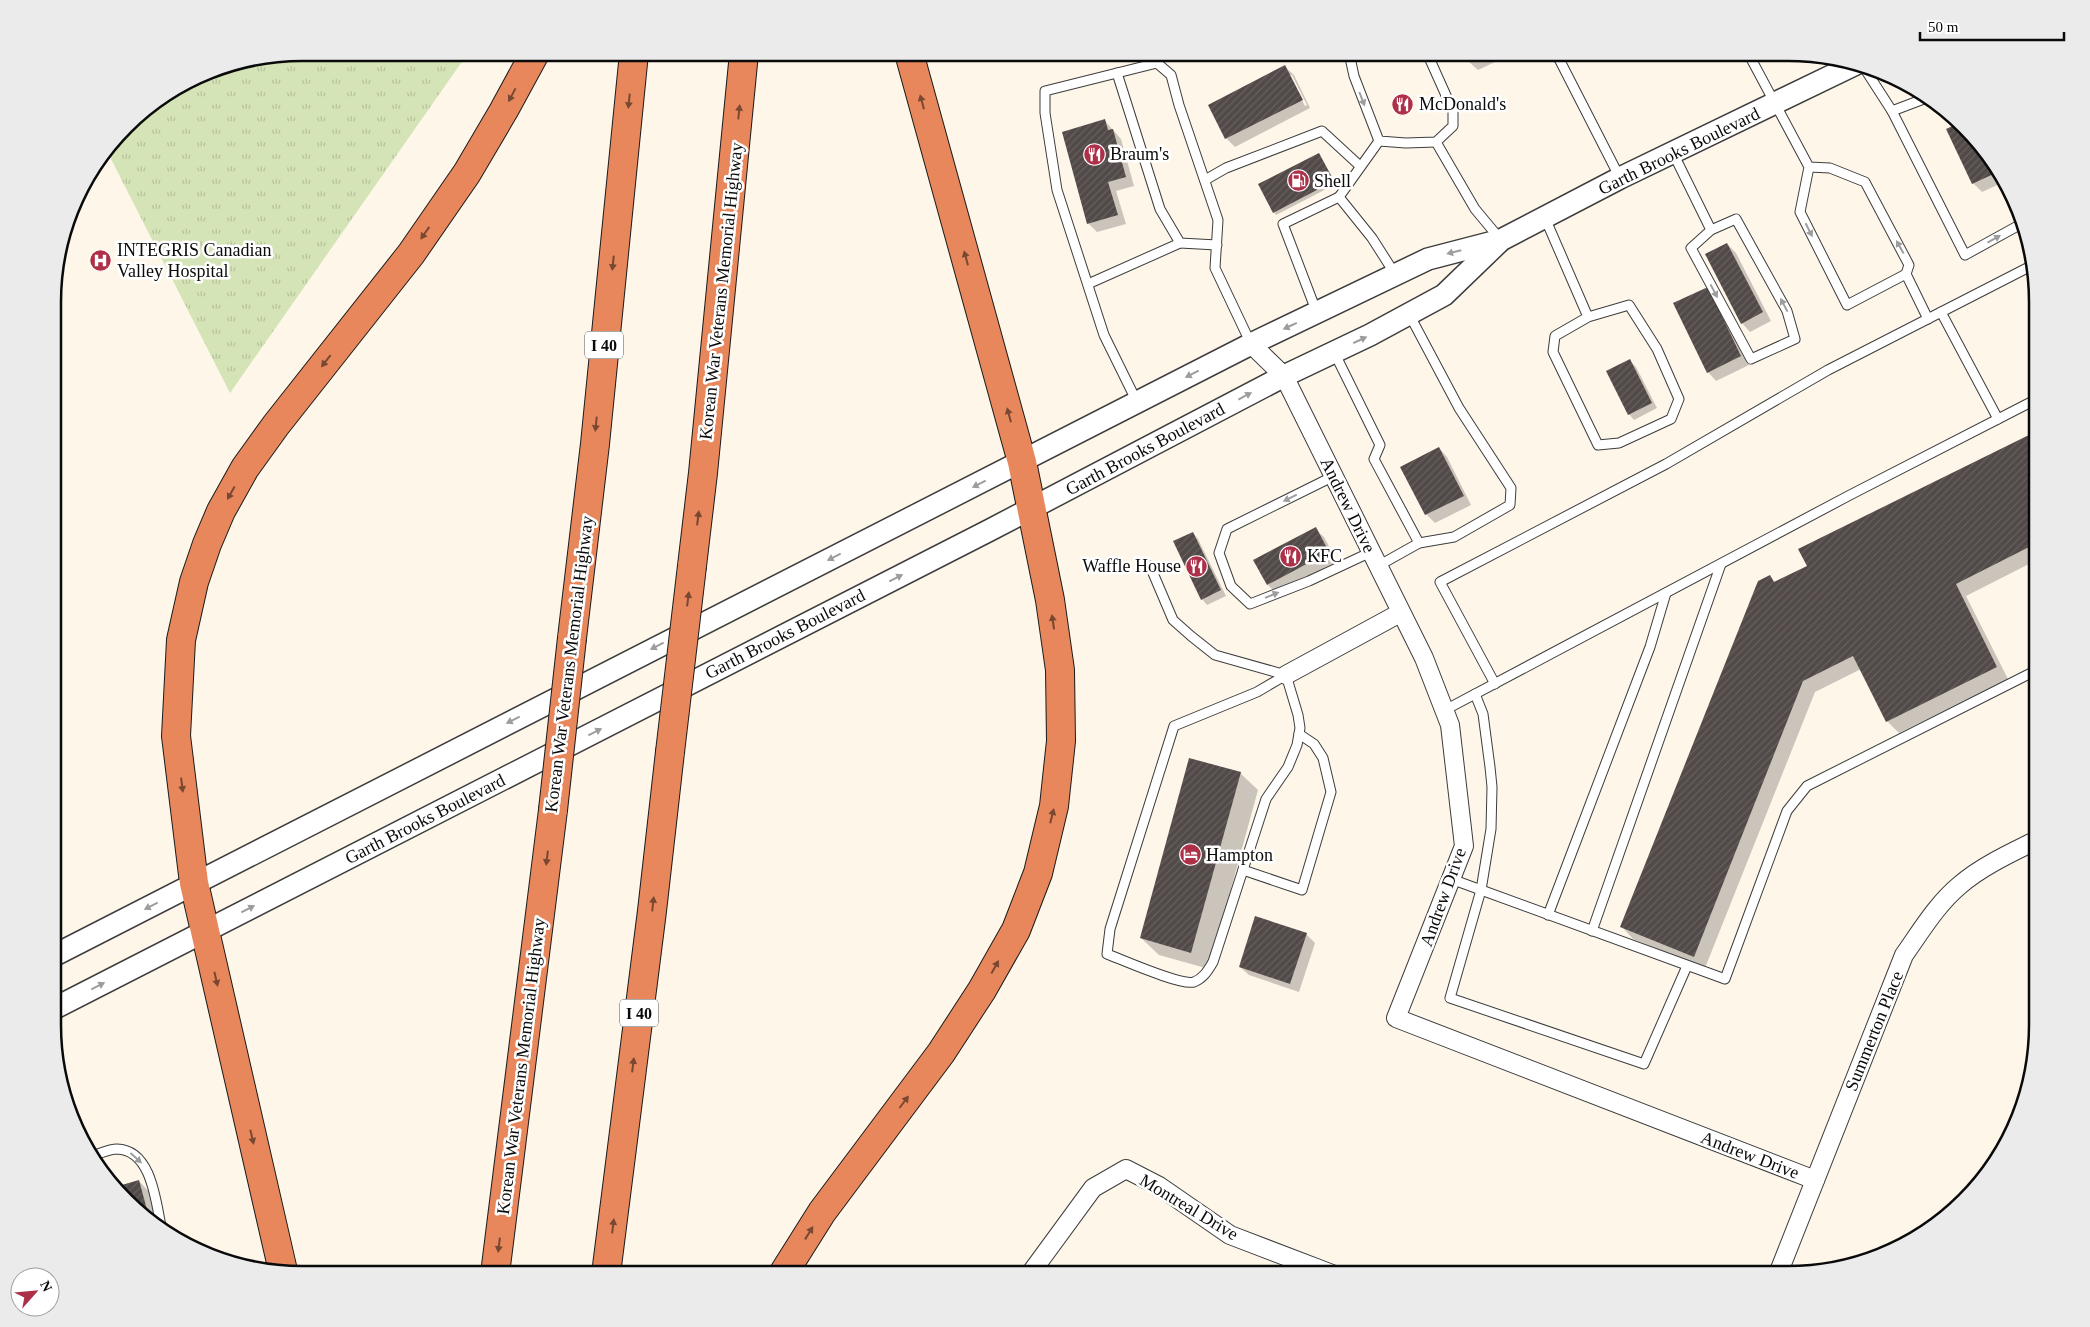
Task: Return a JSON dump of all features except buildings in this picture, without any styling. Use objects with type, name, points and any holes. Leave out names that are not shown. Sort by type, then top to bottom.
[{"type":"highway","points":[[282,1265],[194,883],[176,736],[181,640],[194,582],[207,544],[221,511],[245,468],[276,425],[411,254],[466,173],[504,110],[530,61]]},
{"type":"highway","name":"Korean War Veterans Memorial Highway","points":[[496,1266],[572,638],[633,61]]},
{"type":"highway","name":"Korean War Veterans Memorial Highway","points":[[607,1266],[652,911],[704,473],[743,61]]},
{"type":"highway","points":[[787,1266],[822,1212],[941,1053],[982,990],[1016,930],[1038,873],[1054,806],[1061,741],[1060,670],[1050,600],[1022,462],[911,61]]},
{"type":"street","name":"Garth Brooks Boulevard","points":[[61,952],[1251,344],[1317,314],[1428,259],[1501,240],[1620,178],[1847,68]]},
{"type":"street","name":"Garth Brooks Boulevard","points":[[61,1005],[1032,508],[1284,376],[1409,314],[1444,295],[1501,240]]},
{"type":"street","name":"Andrew Drive","points":[[1251,344],[1284,376],[1424,658],[1450,724],[1464,846],[1396,1018],[1815,1180]]},
{"type":"street","points":[[1286,675],[1400,612]]},
{"type":"street","name":"Summerton Place","points":[[1781,1266],[1904,955],[1930,917],[1959,885],[1995,861],[2029,844]]},
{"type":"street","name":"Montreal Drive","points":[[1036,1266],[1094,1188],[1126,1169],[1159,1186],[1230,1235],[1311,1266]]},
{"type":"lane","points":[[1351,61],[1354,76],[1379,141]]},
{"type":"lane","points":[[1379,141],[1406,143],[1436,142],[1453,126],[1453,111],[1431,61]]},
{"type":"lane","points":[[1560,61],[1620,178]]},
{"type":"lane","points":[[1752,61],[1774,105],[1809,167],[1800,212],[1847,305],[1906,274],[1909,265],[1865,182],[1830,168],[1809,167]]},
{"type":"lane","points":[[1136,402],[1104,335],[1057,190],[1045,114],[1045,90],[1157,63],[1171,75],[1179,105],[1218,220],[1215,268],[1251,344]]},
{"type":"lane","points":[[1117,73],[1160,209],[1180,243]]},
{"type":"lane","points":[[1869,76],[1892,111],[1965,255],[2017,227]]},
{"type":"lane","points":[[1892,111],[1920,101]]},
{"type":"lane","points":[[1205,180],[1226,168],[1322,131],[1360,166]]},
{"type":"lane","points":[[1317,314],[1283,224],[1339,197],[1379,141]]},
{"type":"lane","points":[[1436,142],[1475,210],[1501,240]]},
{"type":"lane","points":[[1673,153],[1711,230]]},
{"type":"lane","points":[[1339,197],[1372,238],[1396,275]]},
{"type":"lane","points":[[1545,218],[1588,317]]},
{"type":"lane","points":[[1736,219],[1787,311],[1796,339],[1751,360],[1691,248],[1711,230],[1736,219]]},
{"type":"lane","points":[[1088,284],[1180,243],[1217,245]]},
{"type":"lane","points":[[1495,684],[1440,582],[1666,464],[1828,370],[2027,269]]},
{"type":"lane","points":[[1906,274],[1928,319]]},
{"type":"lane","points":[[1629,305],[1657,349],[1679,399],[1671,420],[1619,443],[1598,445],[1553,352],[1555,336],[1588,317],[1629,305]]},
{"type":"lane","points":[[1941,312],[1998,419]]},
{"type":"lane","points":[[1334,476],[1227,529],[1219,553],[1231,586],[1250,604],[1309,581],[1419,543],[1454,537],[1510,505],[1510,488],[1459,408],[1409,314]]},
{"type":"lane","points":[[1334,352],[1380,445],[1374,459],[1419,543]]},
{"type":"lane","points":[[1445,710],[2029,403]]},
{"type":"lane","points":[[1592,931],[1721,564]]},
{"type":"lane","points":[[1150,566],[1172,620],[1214,655],[1286,675]]},
{"type":"lane","points":[[1548,914],[1650,647],[1666,593]]},
{"type":"lane","points":[[1451,879],[1725,980],[1787,811],[1808,786],[2029,674]]},
{"type":"lane","points":[[1286,675],[1298,715],[1299,734],[1297,745],[1288,767],[1266,799],[1213,962],[1204,976],[1193,982],[1179,981],[1107,954],[1110,928],[1174,726],[1257,692],[1286,675]]},
{"type":"lane","points":[[1475,694],[1483,714],[1492,787],[1491,828],[1481,890],[1450,998],[1644,1064],[1687,966]]},
{"type":"lane","points":[[1243,870],[1302,890],[1332,792],[1323,758],[1314,744],[1299,734]]},
{"type":"lane","points":[[99,1154],[117,1149],[133,1153],[148,1171],[159,1219]]},
{"type":"green space","points":[[302,61],[462,61],[230,393],[110,157],[111,155],[143,121],[168,102],[196,86],[240,69],[271,63]]},
{"type":"place","name":"McDonald's","points":[[1403,104]]},
{"type":"place","name":"Braum's","points":[[1094,154]]},
{"type":"place","name":"Shell","points":[[1298,181]]},
{"type":"place","name":"INTEGRIS Canadian Valley Hospital","points":[[101,260]]},
{"type":"place","name":"KFC","points":[[1291,556]]},
{"type":"place","name":"Waffle House","points":[[1197,566]]},
{"type":"place","name":"Hampton","points":[[1190,855]]}]
